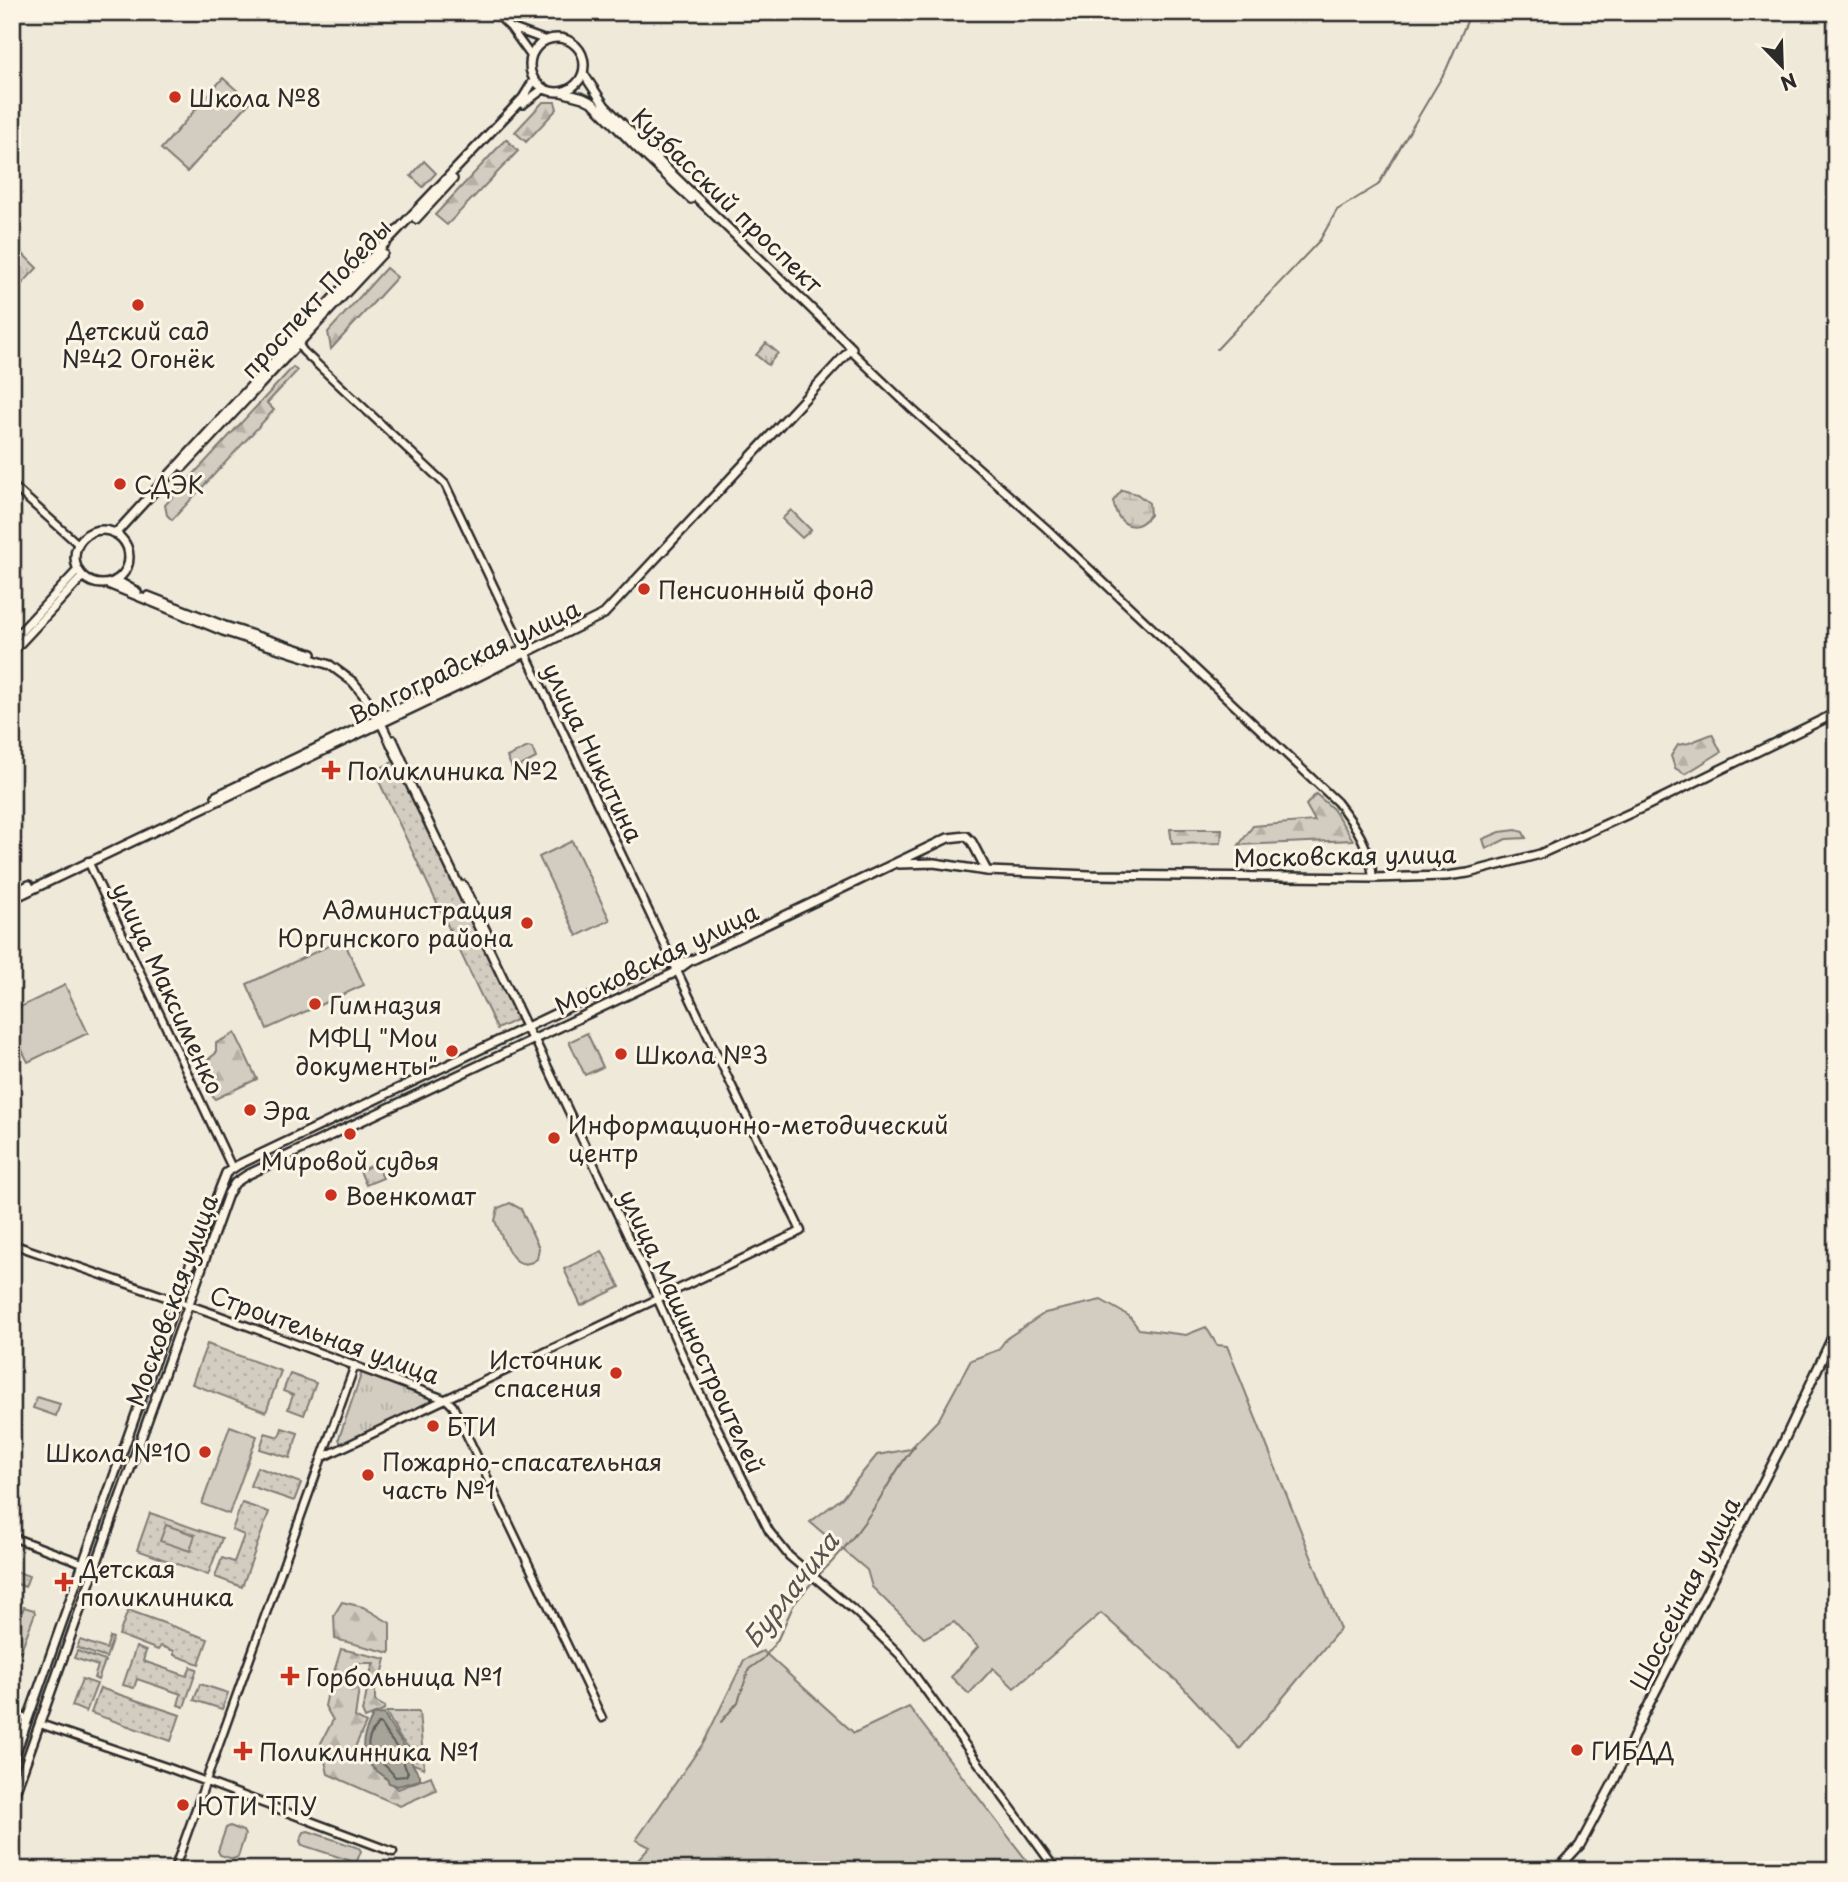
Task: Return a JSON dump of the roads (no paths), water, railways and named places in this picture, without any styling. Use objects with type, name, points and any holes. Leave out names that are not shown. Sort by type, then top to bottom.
[{"type":"main road","points":[[561,92],[574,86],[583,73],[584,64],[578,47],[562,38],[545,40],[531,56],[530,70],[534,80],[543,89],[583,98],[593,103],[637,148],[850,348]]},
{"type":"main road","name":"Кузбасский проспект","points":[[583,73],[605,106],[850,348]]},
{"type":"main road","points":[[116,535],[295,338],[523,98],[534,80]]},
{"type":"main road","name":"проспект Победы","points":[[116,535],[511,114],[543,89]]},
{"type":"main road","name":"Волгоградская улица","points":[[12,898],[596,618],[612,606],[850,348]]},
{"type":"main road","points":[[12,893],[381,720],[353,682],[330,665],[223,631],[108,584],[99,584],[80,573],[75,563],[77,546],[82,538],[96,531],[116,535],[128,550],[127,567],[116,580],[108,584]]},
{"type":"main road","points":[[12,641],[80,573]]},
{"type":"main road","points":[[12,652],[80,573]]},
{"type":"main road","name":"улица Машиностроителей","points":[[116,580],[138,593],[225,626],[332,661],[359,682],[381,720],[533,1038]]},
{"type":"main road","name":"Московская улица","points":[[891,866],[915,862],[987,871],[1090,875],[1373,878],[1468,873],[1539,854],[1646,806],[1836,713]]},
{"type":"main road","name":"Московская улица","points":[[12,1801],[228,1195],[240,1180],[948,838],[966,836],[981,856]]},
{"type":"main road","points":[[928,848],[927,858],[934,863]]},
{"type":"main road","points":[[971,869],[978,865],[981,856]]},
{"type":"main road","points":[[981,856],[987,871]]},
{"type":"main road","name":"Московская улица","points":[[12,1764],[176,1301],[223,1178],[232,1168],[631,977],[671,959],[690,961]]},
{"type":"main road","points":[[305,1133],[310,1145]]},
{"type":"main road","points":[[232,1168],[240,1180]]},
{"type":"main road","name":"Шоссейная улица","points":[[1557,1870],[1580,1846],[1614,1781],[1643,1716],[1834,1340],[1836,1329]]},
{"type":"street","points":[[494,12],[510,27],[531,56]]},
{"type":"street","points":[[510,27],[545,40]]},
{"type":"street","name":"улица Никитина","points":[[298,344],[445,484],[676,971]]},
{"type":"street","points":[[850,348],[960,447],[976,466],[1046,528],[1337,802],[1362,837],[1371,860],[1373,878]]},
{"type":"street","points":[[12,487],[77,546]]},
{"type":"street","name":"улица Максименко","points":[[91,860],[232,1168]]},
{"type":"street","points":[[323,1457],[801,1231],[676,971]]},
{"type":"street","name":"улица Машиностроителей","points":[[533,1038],[760,1516],[780,1547],[857,1613],[900,1655],[1056,1870]]},
{"type":"street","name":"Строительная улица","points":[[12,1244],[447,1400],[602,1718]]},
{"type":"street","points":[[174,1870],[355,1365]]},
{"type":"street","points":[[12,1538],[96,1567]]},
{"type":"street","points":[[12,1714],[28,1719]]},
{"type":"street","points":[[40,1724],[393,1852]]},
{"type":"water","points":[[384,1714],[408,1752],[420,1780],[398,1786],[389,1783],[368,1762],[363,1749],[367,1729],[373,1715]]},
{"type":"waterway","points":[[1217,349],[1320,240],[1337,210],[1378,185],[1446,70],[1471,12]]},
{"type":"waterway","name":"Бурлачиха","points":[[818,1576],[858,1530],[915,1446]]},
{"type":"waterway","name":"Бурлачиха","points":[[721,1722],[738,1702],[749,1669],[763,1659],[777,1641],[794,1604],[814,1580]]},
{"type":"place","name":"Школа №8","points":[[175,97]]},
{"type":"place","name":"Детский сад №42 Огонёк","points":[[138,305]]},
{"type":"place","name":"СДЭК","points":[[120,484]]},
{"type":"place","name":"Пенсионный фонд","points":[[644,589]]},
{"type":"place","name":"Поликлиника №2","points":[[331,770]]},
{"type":"place","name":"Администрация Юргинского района","points":[[527,923]]},
{"type":"place","name":"Гимназия","points":[[315,1004]]},
{"type":"place","name":"МФЦ \"Мои документы\"","points":[[452,1051]]},
{"type":"place","name":"Школа №3","points":[[621,1054]]},
{"type":"place","name":"Эра","points":[[250,1110]]},
{"type":"place","name":"Мировой судья","points":[[350,1134]]},
{"type":"place","name":"Информационно-методический центр","points":[[554,1138]]},
{"type":"place","name":"Военкомат","points":[[331,1195]]},
{"type":"place","name":"Источник спасения","points":[[616,1373]]},
{"type":"place","name":"БТИ","points":[[433,1426]]},
{"type":"place","name":"Школа №10","points":[[205,1452]]},
{"type":"place","name":"Пожарно-спасательная часть №1","points":[[368,1475]]},
{"type":"place","name":"Детская поликлиника","points":[[64,1582]]},
{"type":"place","name":"Горбольница №1","points":[[290,1676]]},
{"type":"place","name":"ГИБДД","points":[[1577,1750]]},
{"type":"place","name":"Поликлинника №1","points":[[243,1751]]},
{"type":"place","name":"ЮТИ ТПУ","points":[[183,1805]]}]
